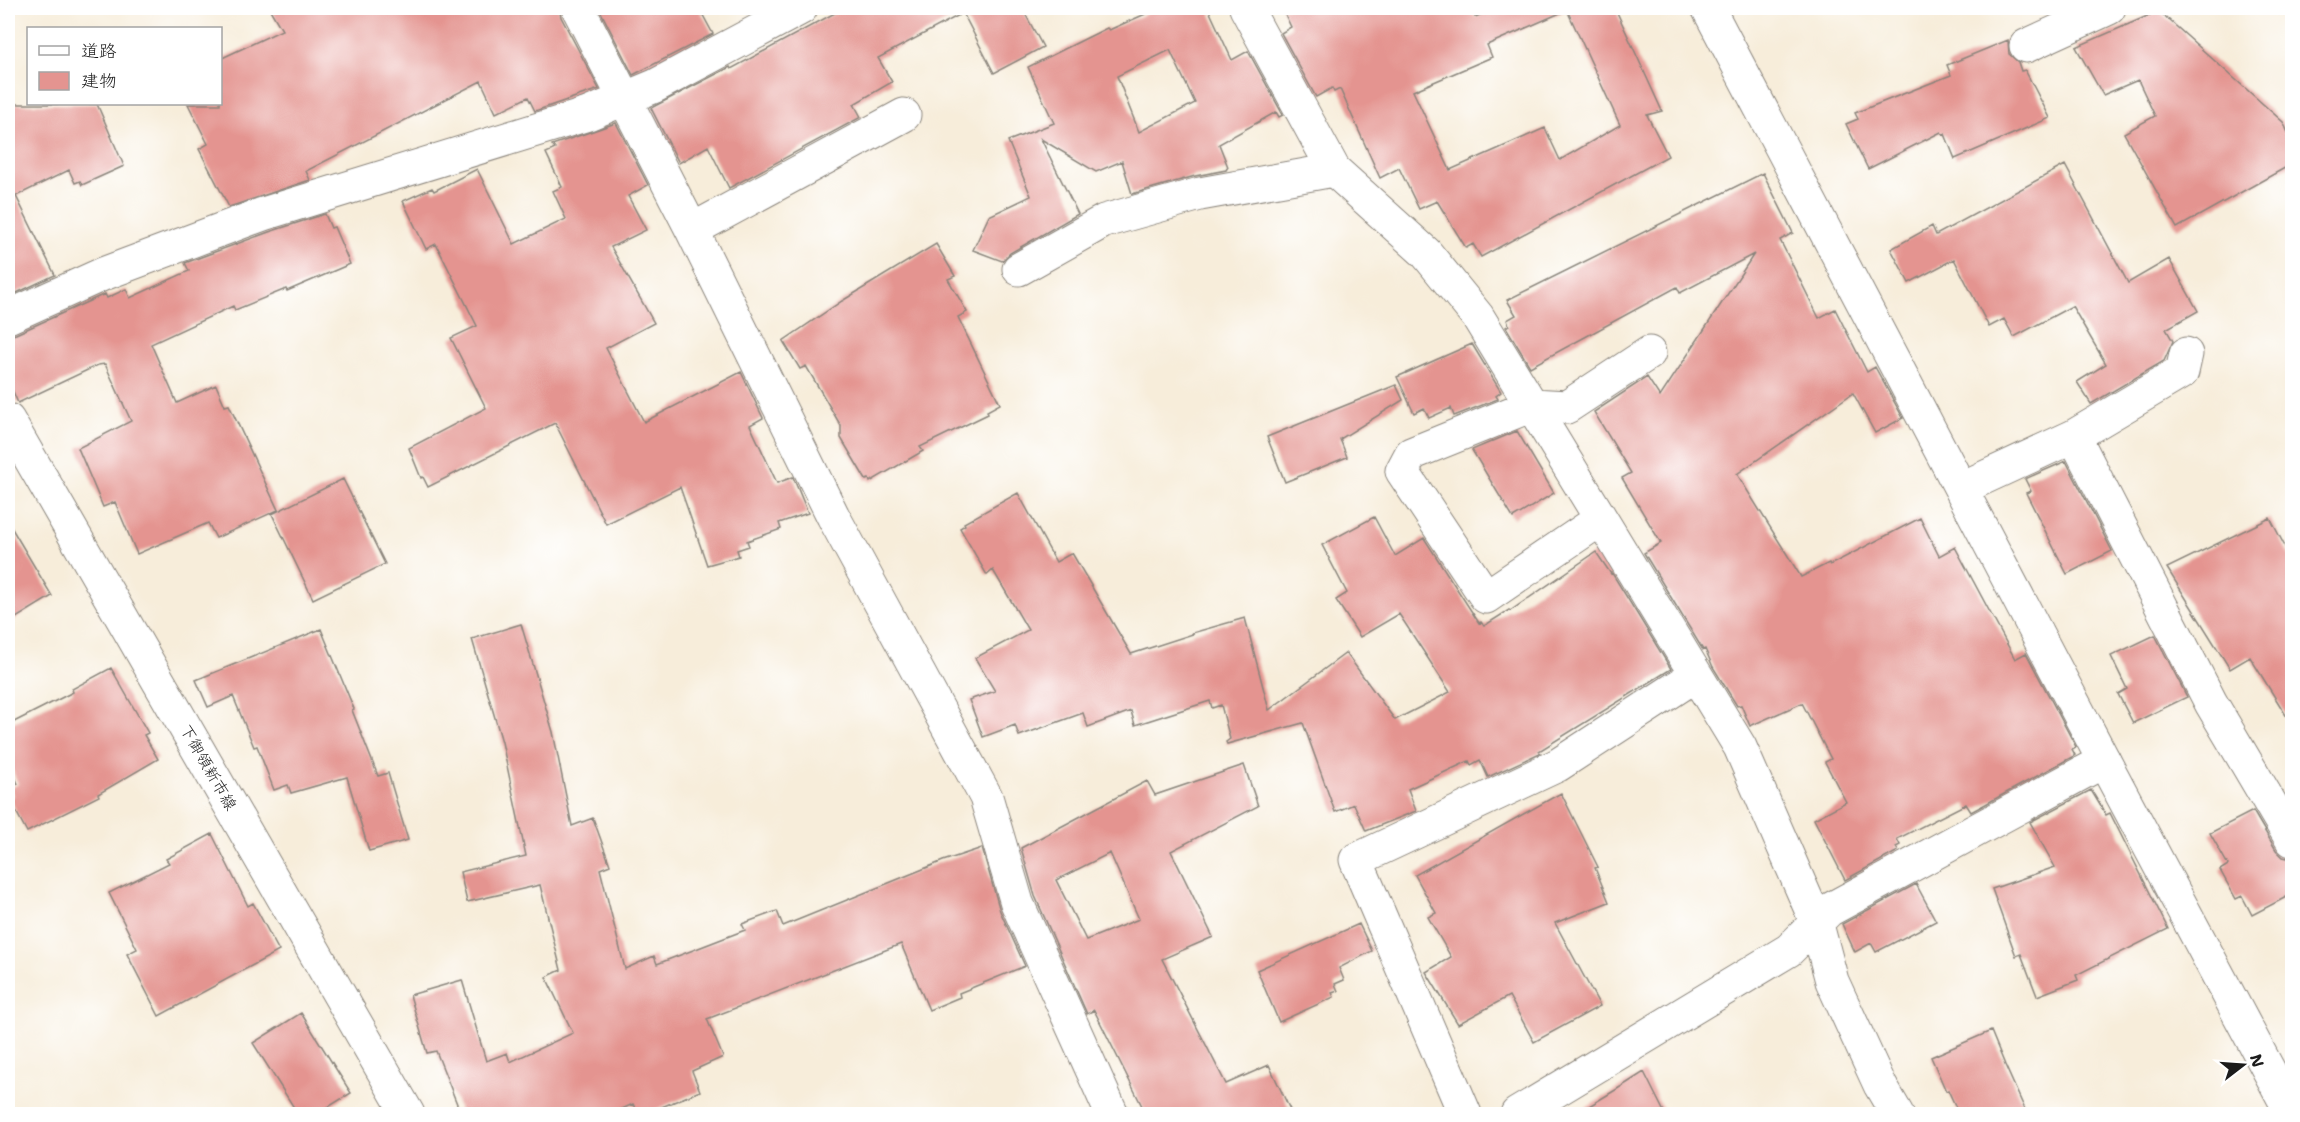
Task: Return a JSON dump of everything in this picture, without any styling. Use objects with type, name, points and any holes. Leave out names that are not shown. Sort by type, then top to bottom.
[{"type":"street","points":[[578,8],[692,230],[833,516],[986,797],[1017,903],[1112,1114]]},
{"type":"street","points":[[8,317],[103,274],[263,214],[588,114],[625,100],[801,8]]},
{"type":"street","points":[[1246,8],[1334,170],[1426,253],[1478,317],[1740,747],[1816,921],[1832,981],[1880,1085],[1897,1114]]},
{"type":"street","points":[[1708,8],[2292,1114]]},
{"type":"street","points":[[2026,46],[2109,8]]},
{"type":"street","points":[[692,230],[904,115]]},
{"type":"street","points":[[1019,269],[1104,220],[1200,194],[1334,170]]},
{"type":"street","points":[[1601,519],[1486,597],[1402,471],[1411,454],[1532,405],[1567,407],[1649,353]]},
{"type":"street","points":[[1962,488],[2074,436],[2182,372],[2186,354]]},
{"type":"street","name":"下御領新市線","points":[[8,420],[408,1114]]},
{"type":"street","points":[[2074,436],[2211,703],[2292,840]]},
{"type":"street","points":[[1465,1114],[1356,860],[1558,765],[1696,675]]},
{"type":"street","points":[[1517,1114],[1789,950],[1829,910],[2104,761]]},
{"type":"building","points":[[269,8],[559,8],[561,17],[599,89],[535,111],[528,97],[496,113],[481,81],[306,171],[310,180],[229,207],[199,149],[208,144],[188,105],[222,105],[222,58],[282,30]]},
{"type":"building","points":[[599,8],[699,8],[713,34],[633,75]]},
{"type":"building","points":[[844,8],[1022,8],[1043,47],[994,73],[963,13],[878,58],[892,82],[854,104],[861,117],[729,188],[708,146],[679,163],[651,108],[730,67],[731,69]]},
{"type":"building","points":[[1159,8],[1208,8],[1232,60],[1248,51],[1283,115],[1279,117],[1276,112],[1219,144],[1228,167],[1226,170],[1195,176],[1132,194],[1122,161],[1096,172],[1041,139],[1078,214],[1010,253],[1002,261],[973,250],[989,216],[1031,196],[1008,141],[1054,123],[1028,67],[1107,28],[1109,30]],"holes":[[[1170,50],[1195,103],[1139,132],[1117,76]]]},
{"type":"building","points":[[1282,8],[1471,8],[1475,17],[1498,8],[1615,8],[1662,111],[1647,115],[1668,156],[1481,257],[1473,244],[1466,248],[1437,201],[1419,209],[1399,168],[1380,178],[1340,89],[1334,92],[1332,88],[1316,97],[1281,33],[1291,27]],"holes":[[[1567,10],[1620,125],[1560,160],[1545,128],[1450,170],[1413,91],[1492,57],[1487,45]]]},
{"type":"building","points":[[2159,11],[2283,122],[2292,141],[2292,164],[2177,228],[2124,133],[2155,116],[2138,80],[2103,95],[2076,47]]},
{"type":"building","points":[[2008,40],[2009,54],[2018,62],[2021,71],[2025,70],[2050,118],[1955,159],[1945,134],[1941,132],[1868,169],[1846,124],[1858,119],[1855,113],[1951,75],[1947,65]]},
{"type":"building","points":[[8,104],[97,105],[124,166],[82,185],[80,181],[75,183],[69,170],[16,196],[55,275],[8,297]]},
{"type":"building","points":[[616,123],[648,185],[628,196],[646,230],[611,247],[654,323],[606,348],[644,422],[741,372],[763,418],[750,425],[777,483],[793,477],[808,513],[779,523],[781,529],[747,541],[749,546],[737,550],[739,556],[707,565],[680,487],[606,524],[555,423],[428,487],[423,477],[421,478],[409,448],[486,408],[451,338],[477,326],[436,244],[426,249],[403,201],[432,188],[434,191],[477,169],[514,244],[566,219],[553,191],[562,187],[546,153],[555,149],[552,145]]},
{"type":"building","points":[[2065,165],[2128,283],[2169,259],[2198,311],[2166,329],[2173,341],[2164,361],[2091,404],[2077,382],[2106,364],[2072,306],[2014,337],[2004,319],[1989,327],[1954,259],[1909,283],[1891,249],[1932,226],[1936,235]]},
{"type":"building","points":[[1763,173],[1793,233],[1780,240],[1819,318],[1835,309],[1867,372],[1875,367],[1903,418],[1875,433],[1853,393],[1737,474],[1801,577],[1829,563],[1830,565],[1920,518],[1939,556],[1955,547],[2015,659],[2026,653],[2076,747],[2072,749],[2075,755],[2072,757],[1971,812],[1966,804],[1897,839],[1900,845],[1896,847],[1898,851],[1845,880],[1814,819],[1846,802],[1825,762],[1831,759],[1802,703],[1750,726],[1741,705],[1737,706],[1713,667],[1705,649],[1703,650],[1644,553],[1661,543],[1622,478],[1631,473],[1594,412],[1647,377],[1660,397],[1754,254],[1680,293],[1677,287],[1530,367],[1506,327],[1509,325],[1507,320],[1516,315],[1507,300]]},
{"type":"building","points":[[325,214],[331,228],[334,227],[350,264],[235,310],[233,306],[151,344],[177,403],[216,385],[225,406],[229,405],[278,510],[216,538],[208,523],[137,554],[115,502],[103,507],[78,448],[131,421],[105,364],[98,365],[18,403],[8,380],[8,336],[105,294],[107,298],[126,289],[130,298],[189,271],[185,263]]},
{"type":"building","points":[[936,244],[955,276],[948,279],[967,312],[958,317],[1000,404],[987,411],[988,414],[920,447],[923,451],[870,482],[869,479],[866,480],[841,438],[841,426],[806,366],[800,369],[783,341],[842,301]]},
{"type":"building","points":[[1472,344],[1501,392],[1496,396],[1498,399],[1454,416],[1451,408],[1429,418],[1424,408],[1414,413],[1397,377]]},
{"type":"building","points":[[1396,385],[1403,400],[1340,439],[1347,457],[1285,482],[1267,437]]},
{"type":"building","points":[[1517,431],[1554,493],[1513,518],[1472,450]]},
{"type":"building","points":[[2066,461],[2112,551],[2067,574],[2026,493],[2031,491],[2025,479]]},
{"type":"building","points":[[343,479],[385,564],[313,599],[272,514]]},
{"type":"building","points":[[1018,493],[1056,562],[1072,553],[1131,654],[1245,618],[1269,710],[1346,653],[1395,720],[1450,692],[1399,614],[1360,637],[1336,600],[1347,593],[1322,545],[1374,517],[1395,556],[1424,538],[1479,623],[1481,622],[1484,626],[1510,611],[1596,552],[1612,573],[1671,669],[1539,751],[1540,753],[1488,777],[1480,760],[1471,765],[1469,761],[1408,789],[1416,811],[1366,831],[1354,804],[1335,812],[1303,723],[1227,744],[1226,742],[1230,739],[1221,705],[1212,708],[1210,701],[1135,725],[1131,711],[1088,727],[1083,713],[1019,736],[1015,725],[983,737],[969,700],[995,691],[975,658],[1028,630],[993,570],[987,575],[960,528],[965,525],[964,523]]},
{"type":"building","points":[[2270,518],[2292,560],[2292,725],[2250,657],[2230,669],[2167,568]]},
{"type":"building","points":[[8,522],[52,596],[8,623]]},
{"type":"building","points":[[521,624],[553,732],[572,826],[593,818],[610,865],[600,869],[625,969],[654,956],[657,964],[745,930],[742,924],[777,911],[783,926],[943,861],[982,848],[1000,911],[1025,966],[959,993],[960,997],[929,1010],[901,944],[707,1019],[723,1057],[692,1071],[700,1091],[645,1114],[638,1114],[633,1104],[611,1114],[461,1114],[436,1051],[427,1053],[410,995],[462,980],[486,1061],[507,1053],[510,1062],[573,1033],[546,977],[561,970],[540,885],[467,902],[460,872],[526,856],[502,742],[472,639]]},
{"type":"building","points":[[321,629],[354,709],[352,710],[378,776],[388,773],[408,840],[369,851],[347,777],[291,793],[288,785],[274,790],[257,746],[254,747],[233,696],[208,707],[196,680]]},
{"type":"building","points":[[2155,635],[2187,697],[2133,723],[2118,694],[2127,689],[2111,656]]},
{"type":"building","points":[[111,668],[148,733],[144,735],[158,759],[98,794],[99,796],[27,832],[9,798],[13,796],[10,788],[18,784],[8,761],[8,725],[73,692],[72,689]]},
{"type":"building","points":[[1244,765],[1258,806],[1171,851],[1213,937],[1162,959],[1226,1084],[1269,1065],[1292,1114],[1146,1114],[1094,1010],[1087,1014],[1035,896],[1021,848],[1147,781],[1155,795]],"holes":[[[1110,853],[1139,919],[1086,940],[1056,880]]]},
{"type":"building","points":[[2091,790],[2106,815],[2110,813],[2168,929],[2076,975],[2078,980],[2037,996],[2021,954],[2016,956],[1992,889],[2055,867],[2030,822]]},
{"type":"building","points":[[1561,793],[1598,867],[1595,868],[1609,902],[1555,923],[1600,1006],[1534,1042],[1509,996],[1458,1024],[1426,972],[1451,957],[1428,917],[1436,913],[1415,875]]},
{"type":"building","points":[[2253,811],[2276,850],[2283,857],[2292,859],[2292,894],[2252,915],[2242,896],[2236,899],[2220,870],[2228,865],[2210,833]]},
{"type":"building","points":[[212,834],[248,906],[253,903],[279,951],[159,1016],[127,954],[137,949],[109,893],[169,863],[166,859]]},
{"type":"building","points":[[1916,884],[1936,921],[1876,952],[1871,943],[1855,952],[1842,924]]},
{"type":"building","points":[[1359,924],[1372,951],[1339,968],[1344,980],[1335,984],[1338,991],[1332,993],[1334,997],[1279,1022],[1257,970]]},
{"type":"building","points":[[301,1013],[351,1093],[317,1114],[298,1114],[253,1043]]},
{"type":"building","points":[[1991,1031],[2027,1114],[1959,1114],[1931,1057]]},
{"type":"building","points":[[1644,1072],[1665,1114],[1576,1114],[1627,1083]]}]
